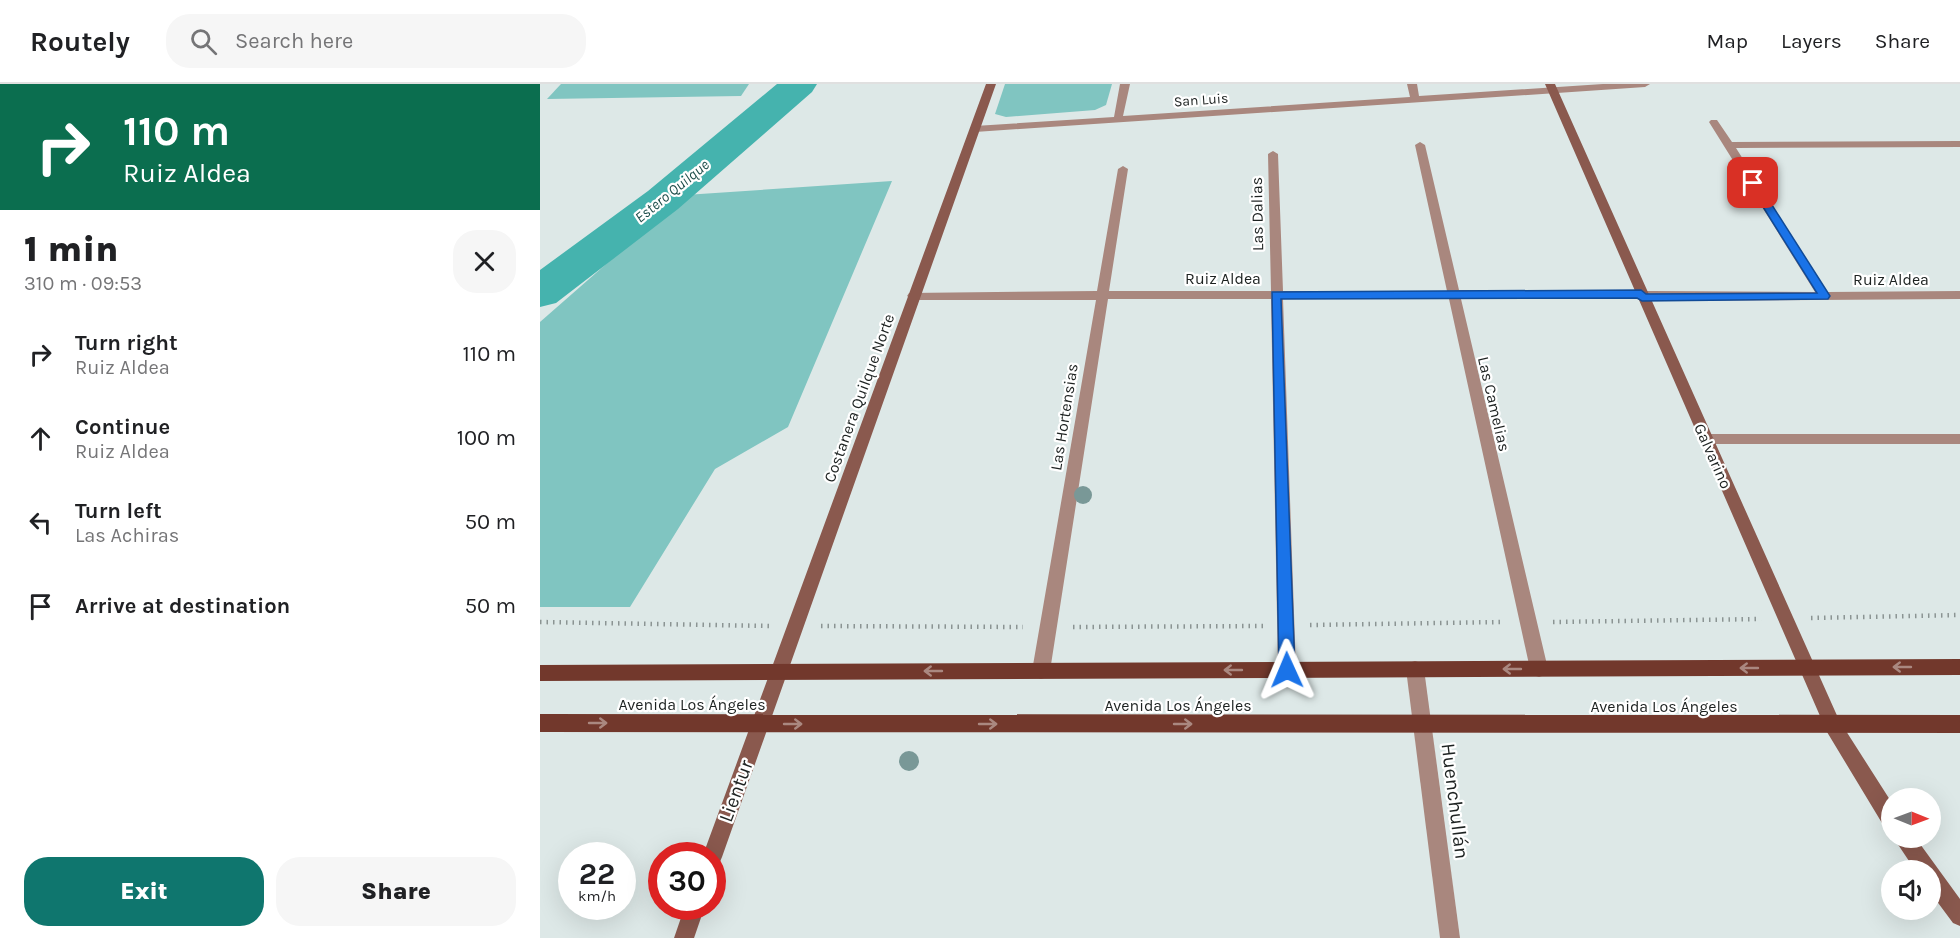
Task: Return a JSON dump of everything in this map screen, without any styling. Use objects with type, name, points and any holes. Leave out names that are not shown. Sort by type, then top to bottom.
[{"type":"main road","name":"Avenida Los Ángeles","points":[[540,673],[1960,667]]},
{"type":"main road","name":"Avenida Los Ángeles","points":[[540,723],[1833,726],[1960,724]]},
{"type":"street","name":"Costanera Quilque Norte","points":[[760,724],[991,84]]},
{"type":"street","points":[[1118,119],[1125,84]]},
{"type":"street","points":[[1412,84],[1415,99]]},
{"type":"street","name":"San Luis","points":[[975,129],[1415,99],[1551,87],[1645,84]]},
{"type":"street","name":"Galvarino","points":[[1551,87],[1641,296],[1833,726],[1881,804]]},
{"type":"street","points":[[1714,122],[1824,296]]},
{"type":"street","points":[[1729,145],[1960,144]]},
{"type":"street","name":"Las Camelias","points":[[1420,146],[1539,669]]},
{"type":"street","name":"Las Dalias","points":[[1273,154],[1287,670]]},
{"type":"street","name":"Las Hortensias","points":[[1041,671],[1123,169]]},
{"type":"street","name":"Ruiz Aldea","points":[[913,296],[1960,295]]},
{"type":"street","points":[[1706,439],[1960,439]]},
{"type":"street","name":"Huenchullán","points":[[1415,669],[1450,938]]},
{"type":"street","name":"Lientur","points":[[717,842],[760,724]]},
{"type":"street","points":[[1941,890],[1960,916]]},
{"type":"street","points":[[684,938],[690,920]]},
{"type":"path","points":[[540,622],[1048,628],[1960,615]]},
{"type":"shaded area","points":[[561,84],[749,84],[741,96],[547,99]]},
{"type":"shaded area","points":[[1005,84],[1112,84],[1106,105],[1095,110],[1006,117],[995,114]]},
{"type":"shaded area","points":[[892,181],[788,427],[715,469],[630,607],[540,607],[540,322],[685,195]]},
{"type":"waterway","name":"Estero Quilque","points":[[540,292],[663,200],[799,84]]},
{"type":"route","points":[[1287,670],[1276,295],[1824,296],[1753,183]]}]
